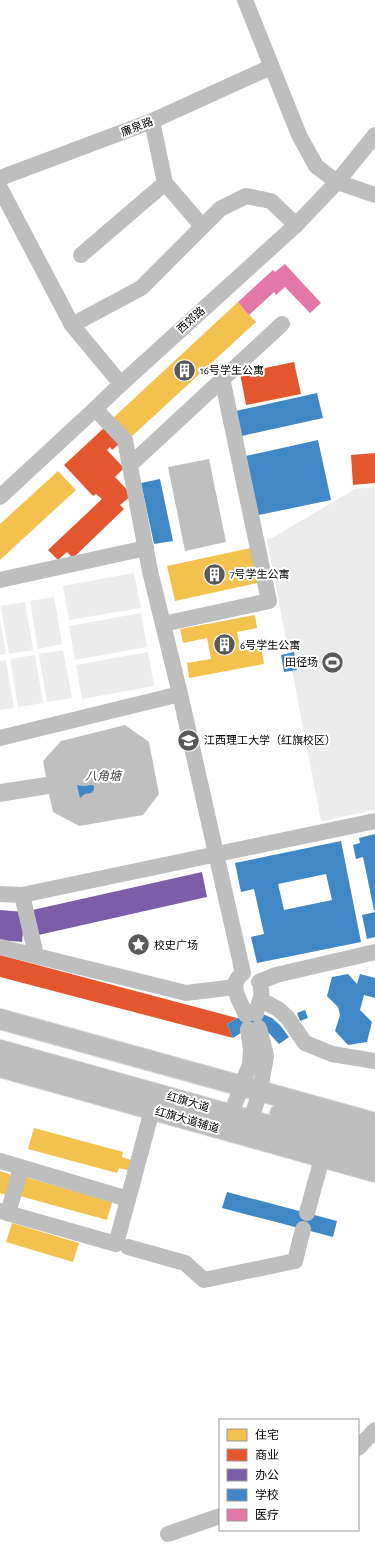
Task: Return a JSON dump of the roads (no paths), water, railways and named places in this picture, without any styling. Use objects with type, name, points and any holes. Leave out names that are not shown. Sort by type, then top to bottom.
[{"type":"main road","points":[[0,1018],[236,1101]]},
{"type":"main road","name":"红旗大道","points":[[0,1036],[375,1140]]},
{"type":"main road","name":"红旗大道","points":[[0,1050],[154,1102],[236,1101]]},
{"type":"main road","name":"红旗大道辅道","points":[[0,1067],[154,1102],[324,1150],[375,1172]]},
{"type":"main road","points":[[255,1106],[375,1123]]},
{"type":"main road","name":"红旗大道","points":[[255,1106],[324,1150],[375,1155]]},
{"type":"street","points":[[246,1],[271,68],[299,135],[316,166],[337,182],[375,195]]},
{"type":"street","name":"廉泉路","points":[[0,178],[152,121],[271,68]]},
{"type":"street","points":[[152,121],[165,183],[202,226]]},
{"type":"street","name":"西郊路","points":[[0,497],[96,409],[121,384],[296,225],[337,182],[375,135]]},
{"type":"street","points":[[81,255],[165,183]]},
{"type":"street","points":[[0,188],[72,325],[121,384]]},
{"type":"street","points":[[72,325],[141,288],[220,209],[246,196],[271,201],[296,225]]},
{"type":"street","points":[[131,464],[282,324]]},
{"type":"street","points":[[163,624],[269,601],[222,378]]},
{"type":"street","points":[[96,409],[125,440],[131,464],[146,548],[243,974]]},
{"type":"street","points":[[0,580],[146,548]]},
{"type":"street","points":[[0,738],[180,694]]},
{"type":"street","points":[[0,894],[22,895],[375,821]]},
{"type":"street","points":[[22,895],[36,955]]},
{"type":"street","points":[[0,947],[186,993],[235,987]]},
{"type":"street","points":[[260,982],[276,975],[375,952]]},
{"type":"street","points":[[236,1101],[250,1064],[254,1017],[262,994],[260,982],[252,976],[243,974]]},
{"type":"street","points":[[243,974],[236,981],[235,987],[254,1017],[266,1056],[255,1106]]},
{"type":"street","points":[[254,1017],[278,1009],[287,1017],[305,1043],[332,1054],[375,1061]]},
{"type":"street","points":[[21,1168],[4,1212],[116,1244],[154,1102]]},
{"type":"street","points":[[307,1213],[324,1150]]},
{"type":"street","points":[[0,1162],[128,1199]]},
{"type":"street","points":[[128,1248],[185,1263],[204,1280],[294,1261],[303,1229]]},
{"type":"street","points":[[359,1447],[375,1430]]},
{"type":"street","points":[[168,1534],[219,1516]]},
{"type":"water","points":[[209,459],[226,542],[185,551],[168,467]]},
{"type":"water","name":"八角塘","points":[[125,725],[149,742],[159,794],[143,815],[79,826],[53,812],[49,794],[0,802],[0,784],[46,777],[43,761],[61,741]]},
{"type":"place","name":"16号学生公寓","points":[[184,370]]},
{"type":"place","name":"7号学生公寓","points":[[215,574]]},
{"type":"place","name":"6号学生公寓","points":[[224,645]]},
{"type":"place","name":"田径场","points":[[333,662]]},
{"type":"place","name":"江西理工大学（红旗校区）","points":[[188,740]]},
{"type":"place","name":"校史广场","points":[[138,945]]}]
